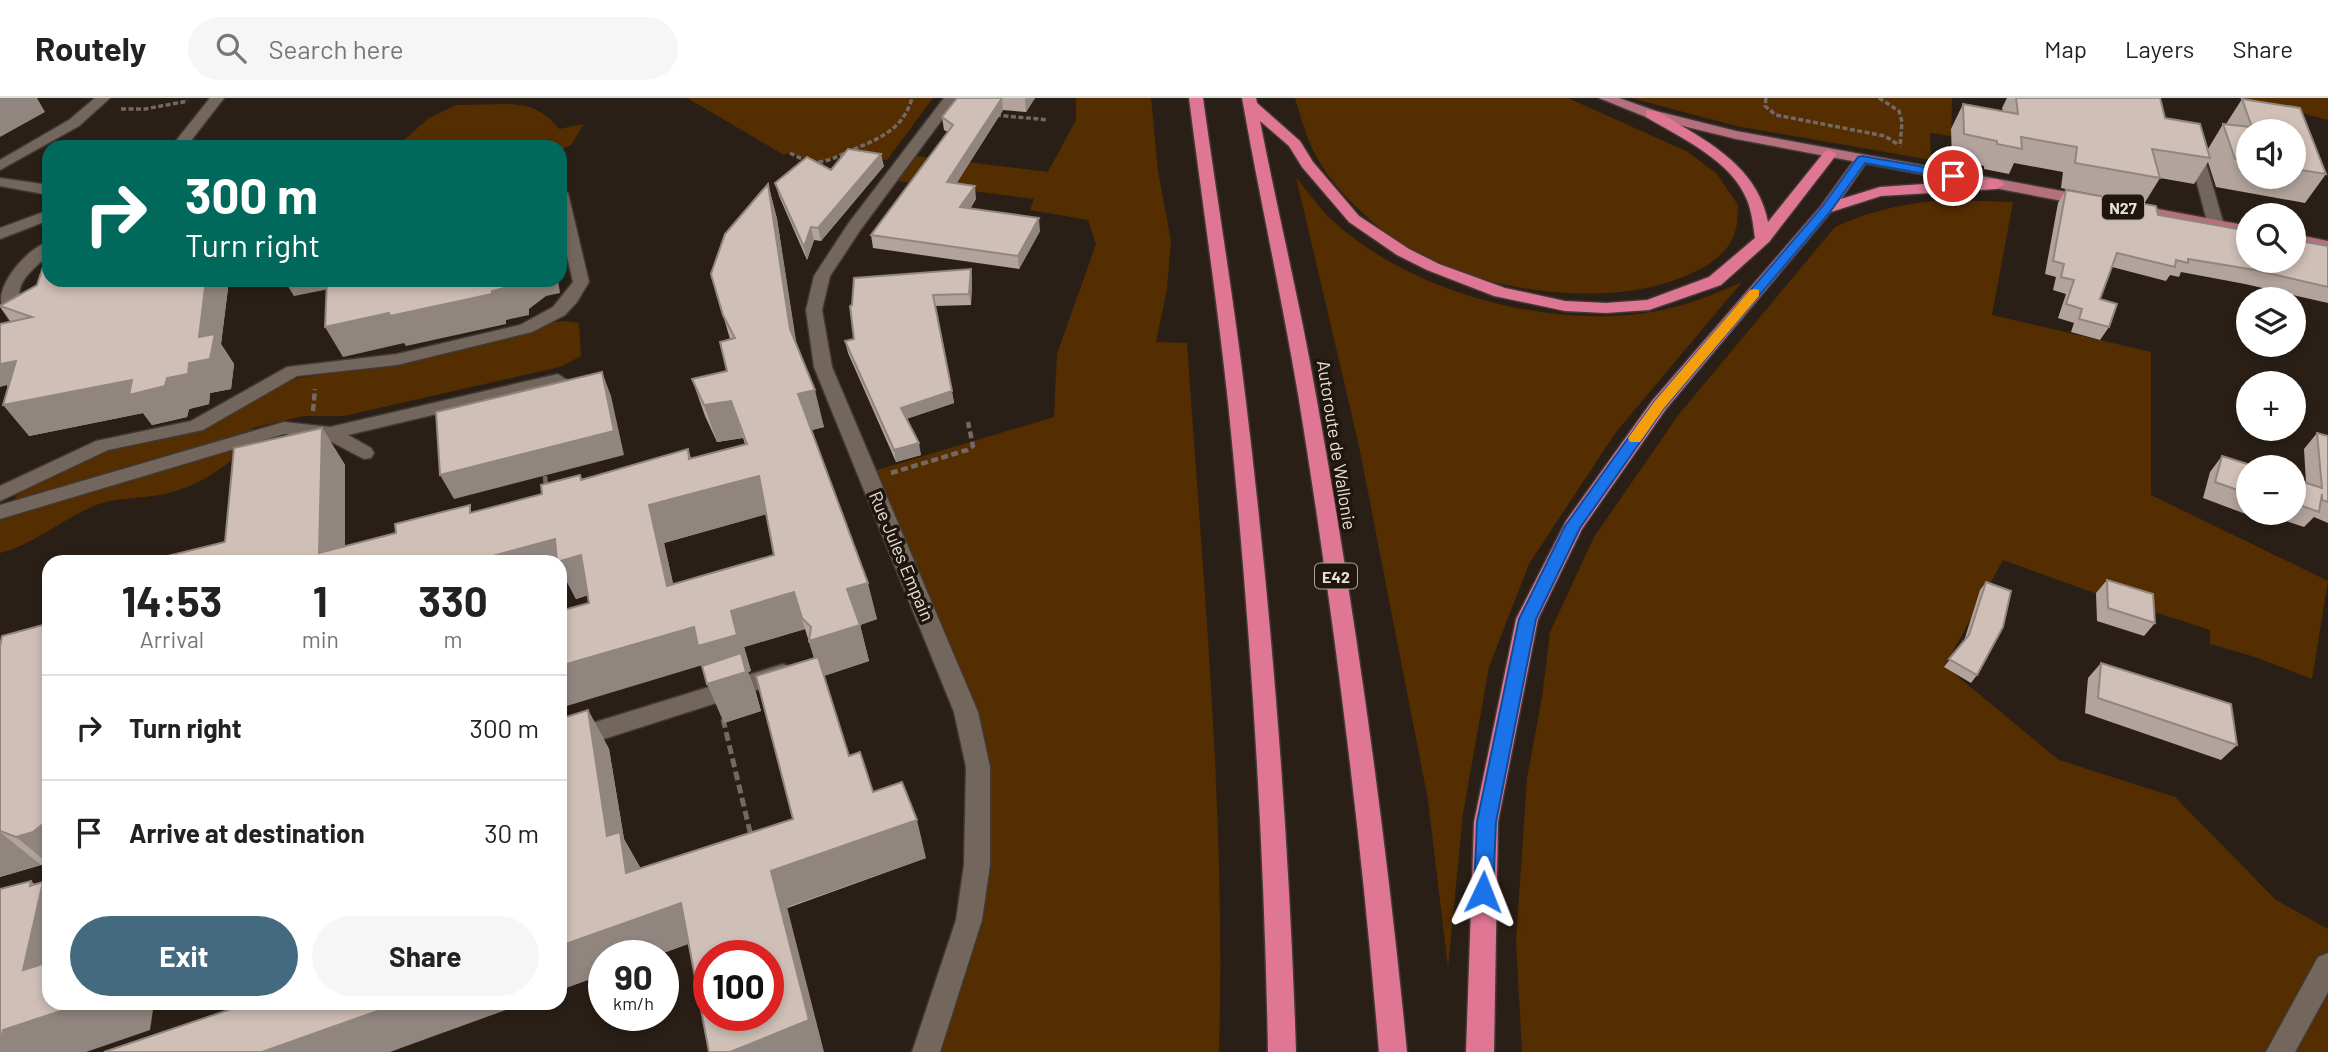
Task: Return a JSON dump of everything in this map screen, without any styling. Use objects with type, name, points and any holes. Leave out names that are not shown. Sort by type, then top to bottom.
[{"type":"highway","points":[[1196,98],[1237,402],[1258,623],[1280,973],[1282,1052]]},
{"type":"highway","points":[[1250,102],[1295,144],[1307,164],[1354,219],[1404,252],[1433,267],[1500,292],[1565,306],[1606,309],[1649,305],[1715,281],[1763,239],[1830,154]]},
{"type":"highway","name":"Autoroute de Wallonie","points":[[1250,102],[1308,399],[1343,627],[1386,969],[1393,1052]]},
{"type":"highway","points":[[1651,114],[1719,157],[1734,171],[1754,198],[1763,239]]},
{"type":"highway","points":[[1480,1052],[1486,822],[1527,619],[1573,526],[1659,405],[1826,209],[1862,159]]},
{"type":"highway","points":[[1826,209],[1881,192],[1997,184]]},
{"type":"main road","name":"N27","points":[[1606,98],[1651,114],[1736,135],[2236,229]]},
{"type":"main road","points":[[2306,241],[2328,246]]},
{"type":"street","points":[[45,140],[74,123],[103,98]]},
{"type":"street","points":[[184,140],[217,98]]},
{"type":"street","name":"Rue Jules Empain","points":[[926,1052],[969,920],[977,865],[978,766],[966,712],[823,367],[816,331],[816,292],[822,276],[854,227],[951,98]]},
{"type":"street","points":[[2190,133],[2216,225]]},
{"type":"street","points":[[0,166],[42,142]]},
{"type":"street","points":[[0,182],[42,189]]},
{"type":"street","points":[[0,197],[19,185]]},
{"type":"street","points":[[0,234],[42,218]]},
{"type":"street","points":[[0,494],[103,445],[196,426],[293,371],[393,361],[517,333],[538,324],[568,302],[577,293],[581,282],[567,223]]},
{"type":"street","points":[[20,323],[10,305],[11,293],[32,262],[42,253]]},
{"type":"street","points":[[0,512],[261,433],[284,428],[330,432],[558,380]]},
{"type":"street","points":[[330,432],[363,453]]},
{"type":"street","points":[[567,741],[808,665]]},
{"type":"street","points":[[2280,1052],[2328,967]]},
{"type":"path","points":[[790,153],[807,161],[824,162],[879,139],[903,121],[910,110],[912,98]]},
{"type":"path","points":[[1766,98],[1765,106],[1776,115],[1885,136],[1900,146],[1902,122],[1899,111],[1879,98]]},
{"type":"path","points":[[92,109],[145,109],[190,101]]},
{"type":"path","points":[[990,114],[1048,120]]},
{"type":"path","points":[[870,479],[967,450],[973,443],[968,422]]},
{"type":"path","points":[[545,477],[548,498]]},
{"type":"path","points":[[717,694],[754,848]]},
{"type":"shaded area","points":[[687,98],[933,98],[887,160],[844,154],[817,163],[790,153],[784,155]]},
{"type":"shaded area","points":[[1076,98],[1151,98],[1158,171],[1171,241],[1167,289],[1156,342],[1187,343],[1200,520],[1216,786],[1219,1052],[926,1052],[969,920],[978,767],[867,473],[1054,417],[1057,354],[1096,244],[1088,220],[1030,210],[1034,199],[889,180],[908,155],[1048,172],[1076,120]]},
{"type":"shaded area","points":[[1295,98],[1568,98],[1688,152],[1717,174],[1738,205],[1736,229],[1727,248],[1705,266],[1680,278],[1646,288],[1607,293],[1567,293],[1484,279],[1446,266],[1411,249],[1381,229],[1355,205],[1330,178],[1317,158]]},
{"type":"shaded area","points":[[1631,98],[1952,98],[1951,136],[1930,133],[1931,160],[1736,126]]},
{"type":"shaded area","points":[[2243,98],[2328,98],[2328,120]]},
{"type":"shaded area","points":[[456,105],[523,106],[547,117],[559,129],[584,124],[571,145],[567,147],[567,140],[404,140],[429,118]]},
{"type":"shaded area","points":[[1296,177],[1334,222],[1366,247],[1404,269],[1445,287],[1488,301],[1533,311],[1578,316],[1621,315],[1683,305],[1742,282],[1616,432],[1529,564],[1489,667],[1463,814],[1448,968],[1428,800],[1359,446]]},
{"type":"shaded area","points":[[1946,200],[2013,202],[1992,315],[2151,352],[2151,495],[2328,581],[2312,679],[2255,657],[2210,644],[2210,630],[2003,560],[1945,666],[2059,760],[2175,797],[2276,900],[2328,929],[2328,1052],[1522,1052],[1516,941],[1527,778],[1542,697],[1550,632],[1594,537],[1679,414],[1835,227],[1889,208]]},
{"type":"shaded area","points":[[564,321],[579,323],[581,356],[560,367],[344,416],[304,416],[252,428],[252,444],[222,468],[191,486],[165,494],[96,505],[25,544],[0,553],[0,512],[12,508],[16,496],[30,478],[103,445],[196,426],[284,381],[393,361],[538,324]]},
{"type":"building","points":[[957,98],[1002,98],[947,182],[975,186],[960,207],[1039,218],[1018,256],[871,235],[953,125],[942,117]]},
{"type":"building","points":[[2016,98],[2160,98],[2165,118],[2200,124],[2210,158],[2152,149],[2160,178],[2075,163],[2077,147],[2021,137],[2022,149],[1964,134],[1963,104],[2018,114]]},
{"type":"building","points":[[2242,99],[2300,108],[2304,119],[2249,119]]},
{"type":"building","points":[[2306,123],[2326,174],[2306,171]]},
{"type":"building","points":[[2223,124],[2236,125],[2236,159],[2235,159]]},
{"type":"building","points":[[848,149],[881,154],[818,228],[811,227],[804,247],[775,183],[807,157],[831,170]]},
{"type":"building","points":[[768,184],[790,329],[815,390],[798,394],[868,583],[847,589],[860,625],[809,641],[811,627],[802,618],[794,592],[731,611],[737,635],[698,646],[694,627],[567,664],[567,609],[589,603],[581,555],[567,559],[567,555],[556,555],[555,539],[497,555],[172,555],[225,542],[234,448],[322,428],[319,553],[396,533],[395,524],[470,505],[470,513],[542,494],[541,485],[580,475],[581,480],[688,449],[689,459],[747,444],[731,401],[704,405],[692,379],[727,371],[720,342],[735,338],[723,315],[711,274],[725,234]],"holes":[[[759,476],[774,555],[667,586],[649,505]]]},
{"type":"building","points":[[2066,190],[2156,206],[2158,215],[2236,229],[2236,267],[2188,259],[2188,263],[2176,260],[2175,267],[2117,253],[2100,299],[2117,304],[2109,327],[2079,319],[2082,309],[2066,304],[2074,280],[2061,277],[2064,264],[2053,261]]},
{"type":"building","points":[[2306,242],[2328,246],[2328,287],[2268,273],[2306,273]]},
{"type":"building","points":[[971,269],[969,294],[933,295],[952,391],[901,408],[919,443],[894,450],[845,341],[854,339],[850,306],[854,278]]},
{"type":"building","points":[[42,270],[42,287],[205,287],[199,337],[215,334],[210,359],[189,363],[188,374],[167,378],[165,386],[129,395],[132,380],[3,405],[16,361],[0,364],[0,324],[32,317],[0,306],[37,285]]},
{"type":"building","points":[[327,287],[508,287],[492,291],[492,294],[325,327]]},
{"type":"building","points":[[602,372],[614,431],[440,475],[436,412]]},
{"type":"building","points":[[2317,433],[2328,436],[2328,502],[2322,500],[2322,494],[2319,512],[2306,507],[2306,483],[2322,488]]},
{"type":"building","points":[[2222,456],[2236,460],[2236,489],[2215,482]]},
{"type":"building","points":[[2107,580],[2153,594],[2155,623],[2108,608]]},
{"type":"building","points":[[1986,582],[2011,591],[2003,627],[1977,675],[1949,659],[1969,635]]},
{"type":"building","points":[[42,625],[42,825],[33,832],[16,837],[0,831],[2,636]]},
{"type":"building","points":[[741,653],[746,672],[707,684],[702,666]]},
{"type":"building","points":[[818,657],[849,756],[860,752],[873,792],[902,782],[917,820],[771,871],[809,1020],[784,1030],[784,940],[693,940],[693,967],[681,903],[567,944],[567,717],[588,710],[607,836],[620,832],[626,873],[793,819],[756,676]]},
{"type":"building","points":[[2101,663],[2231,704],[2237,745],[2098,698]]},
{"type":"building","points":[[31,881],[30,886],[42,882],[23,970],[42,964],[42,1010],[64,1010],[3,1030],[0,1044],[0,889]]},
{"type":"building","points":[[228,1010],[380,1010],[262,1052],[104,1052]]},
{"type":"building","points":[[705,1031],[782,1031],[730,1052],[709,1052]]},
{"type":"slow traffic","points":[[1635,438],[1659,405],[1755,293]]},
{"type":"route","points":[[1483,892],[1486,822],[1527,619],[1573,526],[1659,405],[1826,209],[1862,159],[1953,176]]}]
